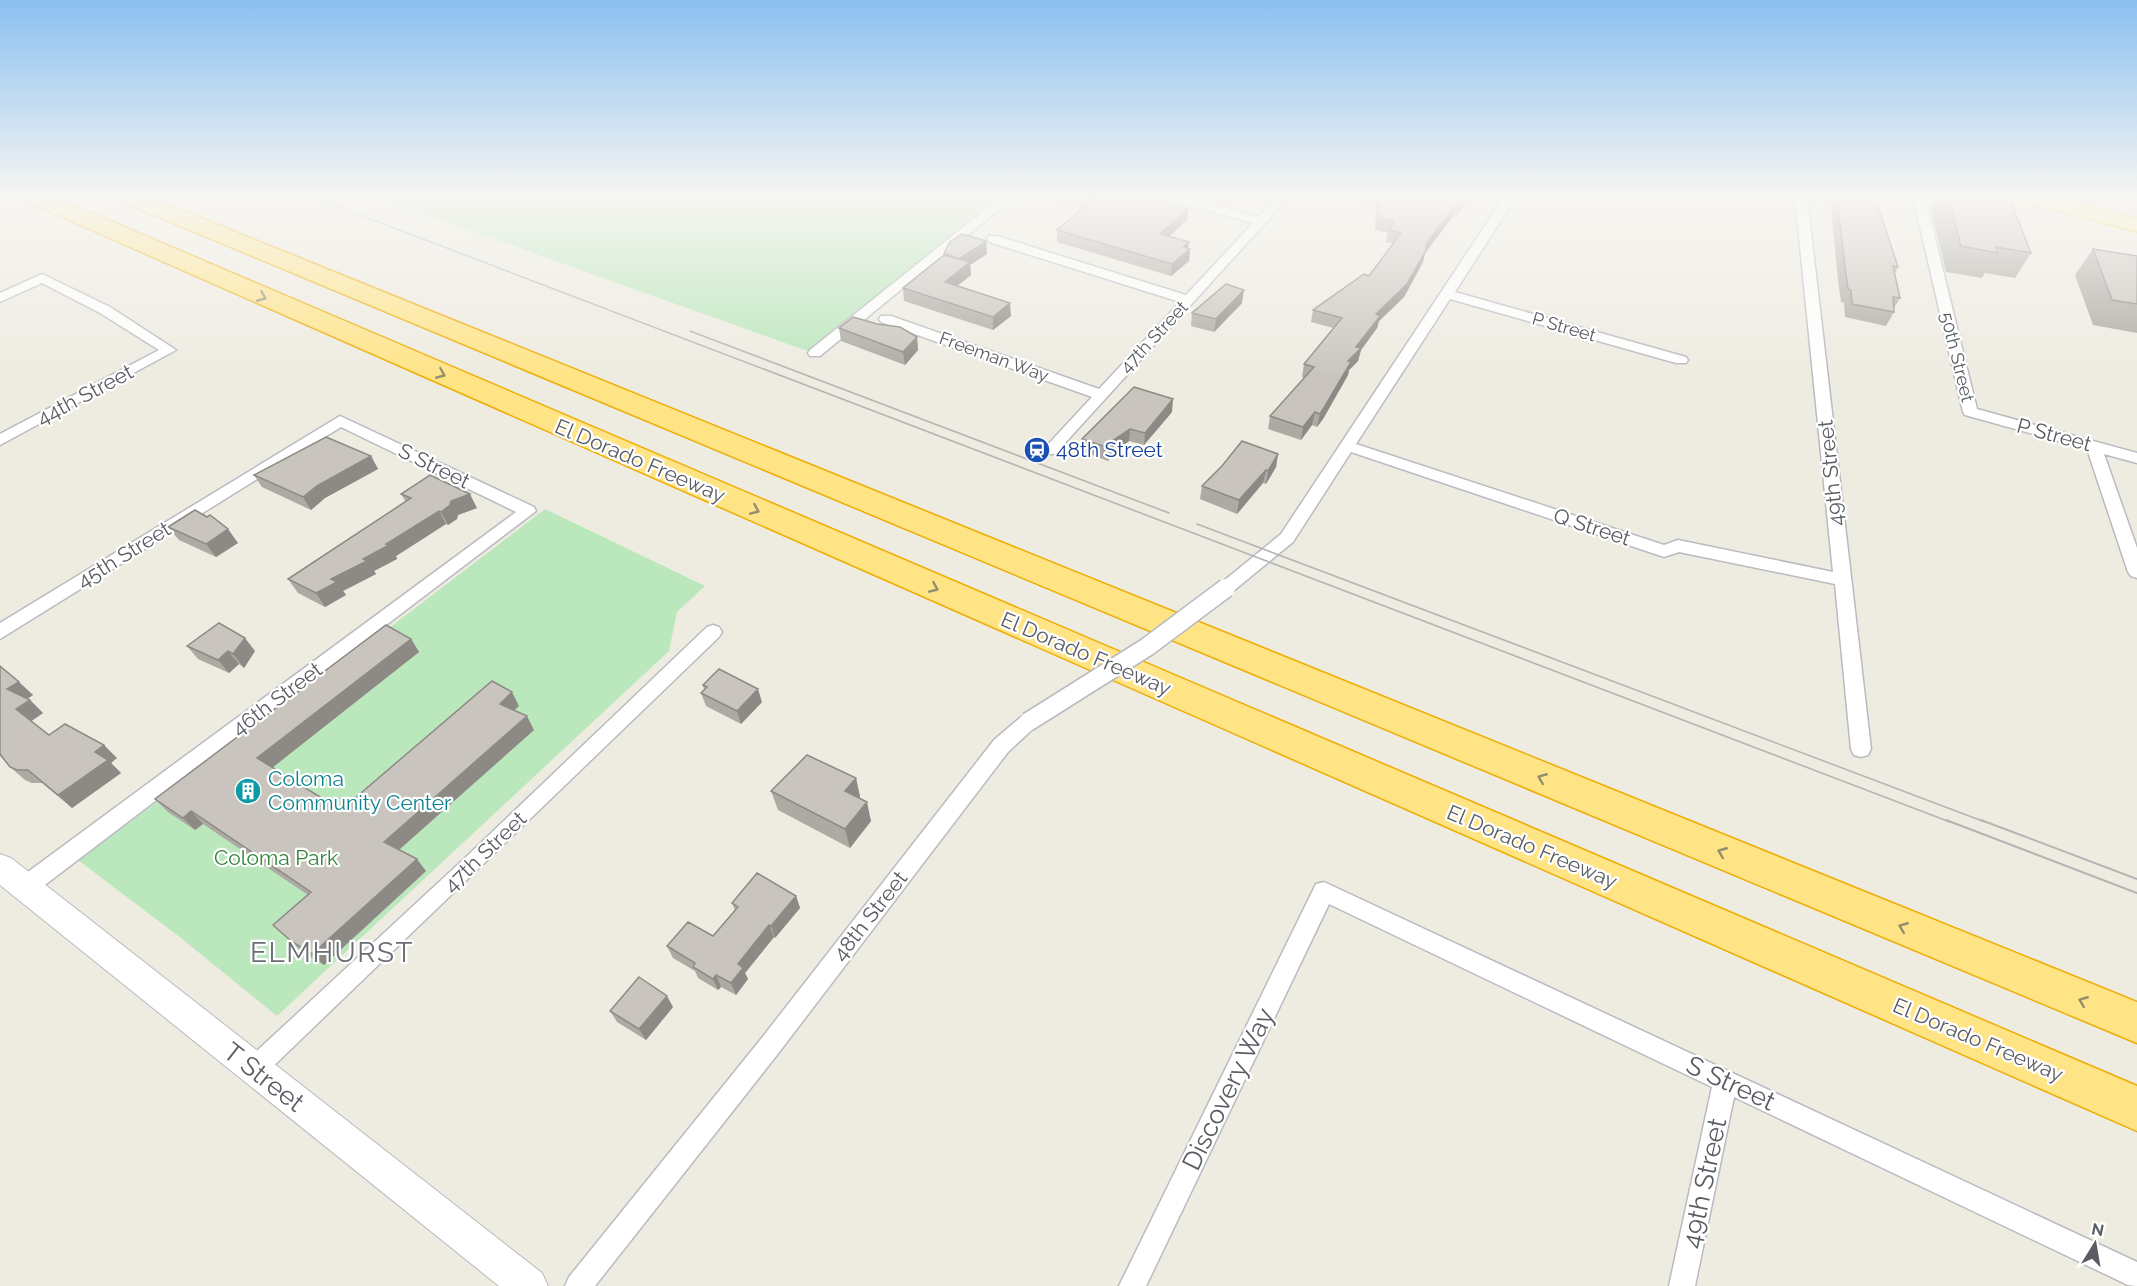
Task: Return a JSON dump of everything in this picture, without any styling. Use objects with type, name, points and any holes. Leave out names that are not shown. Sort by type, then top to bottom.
[{"type":"highway","name":"El Dorado Freeway","points":[[174,257],[2137,1109]]},
{"type":"highway","points":[[277,257],[2137,1023]]},
{"type":"street","points":[[815,353],[934,257]]},
{"type":"street","points":[[1051,257],[1188,300]]},
{"type":"street","name":"47th Street","points":[[1050,451],[1228,257]]},
{"type":"street","name":"48th Street","points":[[578,1286],[769,1047],[1001,746],[1028,722],[1146,646],[1226,588],[1287,538],[1471,257]]},
{"type":"street","name":"49th Street","points":[[1807,257],[1861,748]]},
{"type":"street","name":"50th Street","points":[[1933,257],[1970,412]]},
{"type":"street","name":"44th Street","points":[[0,298],[42,278],[105,310],[170,350],[0,440]]},
{"type":"street","name":"P Street","points":[[1447,294],[1681,360]]},
{"type":"street","name":"Freeman Way","points":[[886,319],[1101,395]]},
{"type":"street","name":"P Street","points":[[1970,412],[2137,458]]},
{"type":"street","name":"S Street","points":[[340,421],[528,511]]},
{"type":"street","name":"45th Street","points":[[0,632],[340,421]]},
{"type":"street","name":"Q Street","points":[[1347,446],[1664,551],[1678,546],[1842,580]]},
{"type":"street","points":[[2094,446],[2137,572]]},
{"type":"street","name":"46th Street","points":[[13,877],[528,511]]},
{"type":"street","name":"47th Street","points":[[254,1069],[473,863],[713,632]]},
{"type":"street","name":"T Street","points":[[13,877],[529,1286]]},
{"type":"street","name":"S Street","points":[[1324,891],[2137,1276]]},
{"type":"street","name":"Discovery Way","points":[[1132,1286],[1324,891]]},
{"type":"street","name":"49th Street","points":[[1682,1286],[1725,1081]]},
{"type":"green space","points":[[544,257],[925,257],[819,355]]},
{"type":"green space","name":"Coloma Park","points":[[545,509],[705,586],[677,612],[669,651],[277,1016],[181,938],[78,860],[258,728]]},
{"type":"building","points":[[941,257],[970,262],[945,282],[1010,303],[993,317],[903,288]]},
{"type":"building","points":[[1148,257],[1180,257],[1172,264]]},
{"type":"building","points":[[1383,257],[1422,257],[1407,284],[1376,314],[1380,316],[1356,347],[1361,348],[1348,361],[1351,362],[1320,414],[1315,412],[1303,427],[1270,416],[1314,367],[1304,364],[1342,318],[1313,310],[1364,274],[1369,276]]},
{"type":"building","points":[[1844,257],[1895,257],[1898,267],[1893,266],[1900,298],[1893,297],[1894,312],[1852,304],[1851,290],[1848,289]]},
{"type":"building","points":[[2096,257],[2137,257],[2137,304],[2112,300]]},
{"type":"building","points":[[1226,284],[1244,290],[1216,319],[1192,313]]},
{"type":"building","points":[[853,317],[877,324],[900,327],[917,337],[903,352],[839,328]]},
{"type":"building","points":[[1134,387],[1173,399],[1145,433],[1130,429],[1112,441],[1109,448],[1082,439]]},
{"type":"building","points":[[326,437],[371,456],[317,486],[303,497],[254,475]]},
{"type":"building","points":[[1242,441],[1278,454],[1268,471],[1266,470],[1239,500],[1202,486],[1222,466]]},
{"type":"building","points":[[430,475],[470,494],[451,501],[450,505],[441,512],[439,511],[386,544],[389,545],[363,559],[367,561],[331,579],[337,582],[316,593],[288,579],[411,498],[401,494]]},
{"type":"building","points":[[195,510],[207,517],[210,515],[228,529],[206,544],[168,527]]},
{"type":"building","points":[[219,623],[245,638],[233,654],[228,651],[218,660],[187,646]]},
{"type":"building","name":"Coloma Community Center","points":[[386,625],[411,639],[257,758],[341,810],[492,681],[512,692],[500,704],[527,716],[384,842],[417,859],[312,954],[291,941],[273,925],[311,892],[191,811],[183,818],[155,799]]},
{"type":"building","points":[[0,666],[19,682],[7,689],[30,700],[16,709],[49,735],[65,724],[104,745],[95,752],[108,760],[58,795],[28,770],[17,770],[10,767],[0,754]]},
{"type":"building","points":[[719,669],[758,689],[737,711],[701,693],[707,687],[703,685]]},
{"type":"building","points":[[807,755],[856,778],[845,791],[867,802],[845,829],[771,791]]},
{"type":"building","points":[[757,873],[796,896],[738,964],[743,968],[731,983],[716,975],[713,979],[693,967],[695,963],[667,946],[688,922],[713,936],[738,907],[732,903]]},
{"type":"building","points":[[639,977],[667,996],[639,1029],[610,1011]]},
{"type":"tram line","points":[[470,257],[1950,822]]},
{"type":"tram line","points":[[690,331],[1169,513]]},
{"type":"tram line","points":[[1197,524],[1985,822]]},
{"type":"tram line","points":[[1946,820],[2137,893]]},
{"type":"tram line","points":[[1981,820],[2137,879]]},
{"type":"place","name":"48th Street","points":[[1037,450]]},
{"type":"place","name":"Coloma Community Center","points":[[248,791]]},
{"type":"district","name":"ELMHURST","points":[[332,952]]}]
